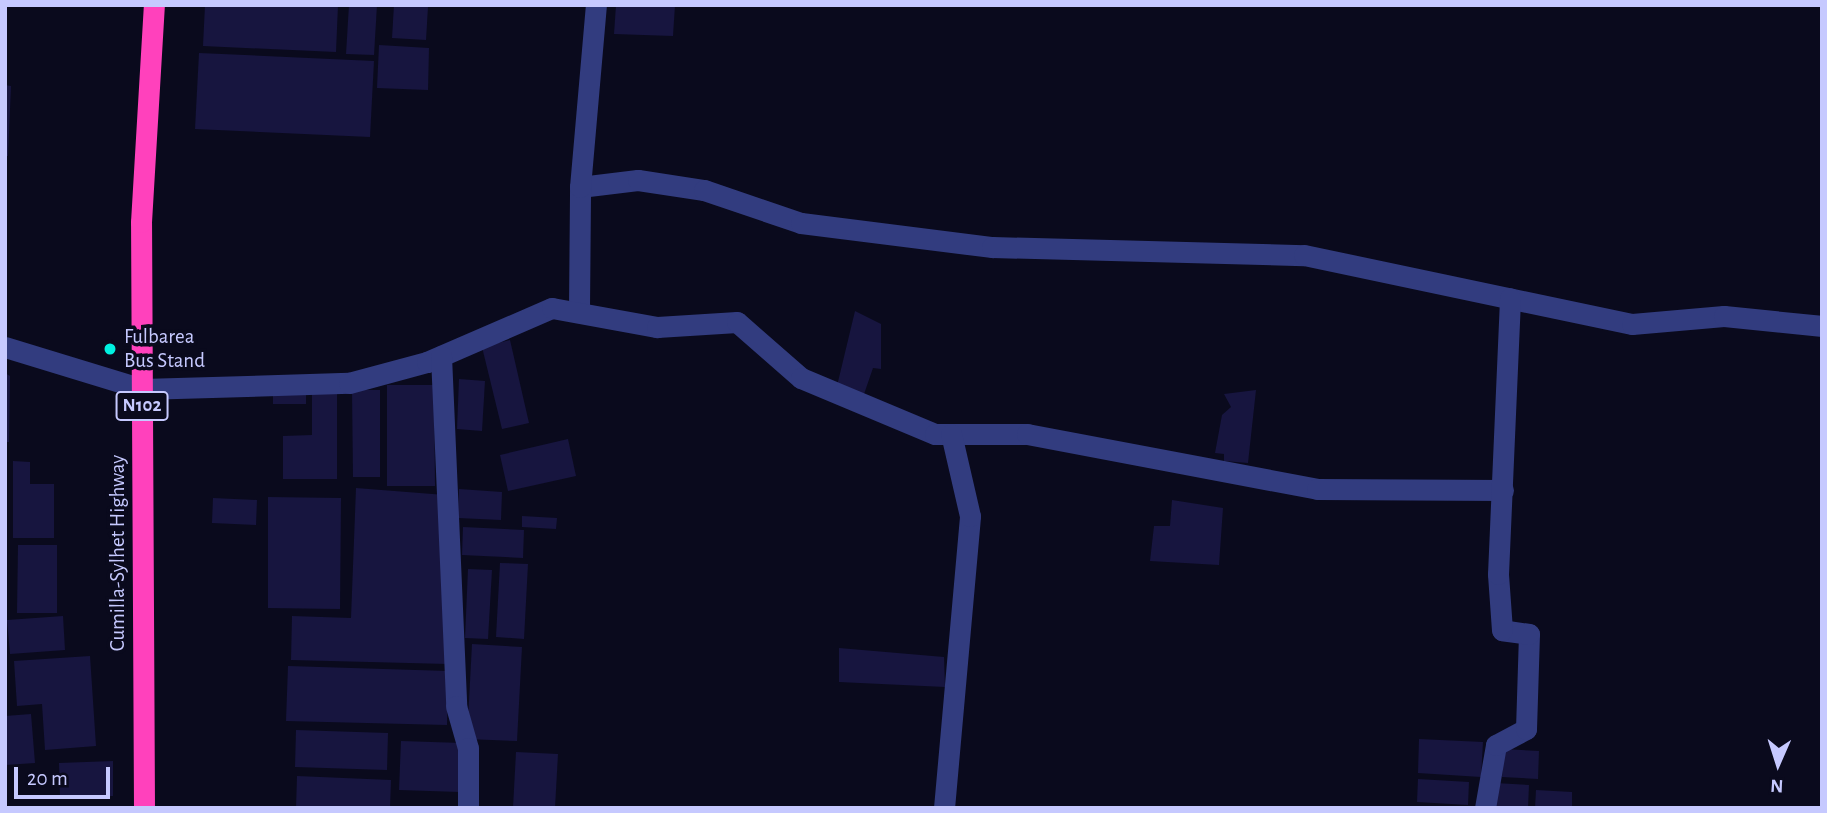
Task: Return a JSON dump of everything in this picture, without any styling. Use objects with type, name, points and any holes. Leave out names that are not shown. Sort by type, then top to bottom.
[{"type":"highway","name":"Cumilla-Sylhet Highway","points":[[144,808],[141,222],[154,5]]},
{"type":"street","points":[[579,309],[580,187],[596,5]]},
{"type":"street","points":[[580,187],[638,180],[704,190],[801,223],[992,247],[1304,255],[1632,324],[1724,316],[1822,326]]},
{"type":"street","points":[[1485,808],[1496,745],[1526,729],[1529,634],[1502,630],[1499,608],[1510,298]]},
{"type":"street","points":[[5,347],[142,388],[349,383],[441,356],[552,308],[579,309],[657,327],[737,322],[801,377],[935,435],[1027,434],[1317,489],[1503,491]]},
{"type":"street","points":[[441,356],[456,706],[468,748],[468,808]]},
{"type":"street","points":[[944,808],[970,516],[951,434]]},
{"type":"building","points":[[205,5],[338,5],[336,52],[203,46]]},
{"type":"building","points":[[349,5],[377,5],[374,55],[346,54]]},
{"type":"building","points":[[394,5],[428,7],[426,40],[392,38]]},
{"type":"building","points":[[616,5],[675,5],[673,36],[614,34]]},
{"type":"building","points":[[379,45],[429,48],[428,90],[377,88]]},
{"type":"building","points":[[199,53],[374,61],[370,137],[195,129]]},
{"type":"building","points":[[5,85],[11,86],[8,156],[5,156]]},
{"type":"building","points":[[855,311],[881,324],[881,369],[873,368],[863,397],[837,386]]},
{"type":"building","points":[[510,340],[529,423],[502,429],[482,347]]},
{"type":"building","points":[[5,373],[10,376],[9,442],[5,442]]},
{"type":"building","points":[[459,379],[485,381],[482,431],[457,429]]},
{"type":"building","points":[[387,385],[434,385],[435,486],[387,486]]},
{"type":"building","points":[[273,389],[306,389],[306,404],[273,404]]},
{"type":"building","points":[[352,390],[380,390],[380,477],[353,477]]},
{"type":"building","points":[[1256,390],[1248,463],[1224,461],[1224,454],[1215,453],[1222,415],[1231,407],[1224,394]]},
{"type":"building","points":[[337,392],[337,479],[283,479],[283,436],[312,435],[312,393]]},
{"type":"building","points":[[568,439],[576,476],[508,491],[500,455]]},
{"type":"building","points":[[13,461],[30,462],[30,484],[54,484],[54,538],[13,538]]},
{"type":"building","points":[[356,488],[445,495],[448,664],[291,660],[292,616],[351,618]]},
{"type":"building","points":[[459,489],[502,492],[501,520],[458,518]]},
{"type":"building","points":[[268,497],[341,498],[340,609],[268,608]]},
{"type":"building","points":[[213,498],[257,500],[256,525],[212,523]]},
{"type":"building","points":[[1172,500],[1223,508],[1219,565],[1150,561],[1154,526],[1170,526]]},
{"type":"building","points":[[522,516],[557,518],[556,529],[522,527]]},
{"type":"building","points":[[463,527],[524,530],[523,558],[462,555]]},
{"type":"building","points":[[18,545],[57,545],[57,613],[17,613]]},
{"type":"building","points":[[500,563],[528,564],[524,639],[496,637]]},
{"type":"building","points":[[468,569],[492,570],[488,639],[465,638]]},
{"type":"building","points":[[63,616],[65,650],[10,654],[7,620]]},
{"type":"building","points":[[472,644],[522,647],[517,741],[467,739]]},
{"type":"building","points":[[839,648],[944,657],[945,687],[839,682]]},
{"type":"building","points":[[90,656],[96,746],[45,750],[42,704],[17,706],[14,661]]},
{"type":"building","points":[[288,666],[448,671],[447,725],[286,721]]},
{"type":"building","points":[[31,714],[35,763],[5,765],[5,716]]},
{"type":"building","points":[[296,730],[388,733],[387,770],[295,767]]},
{"type":"building","points":[[1419,739],[1483,742],[1481,777],[1418,773]]},
{"type":"building","points":[[401,741],[462,743],[460,792],[399,790]]},
{"type":"building","points":[[1504,749],[1539,751],[1538,779],[1502,777]]},
{"type":"building","points":[[516,752],[558,754],[555,808],[513,808]]},
{"type":"building","points":[[113,761],[113,796],[60,797],[59,763]]},
{"type":"building","points":[[297,776],[391,780],[390,808],[296,808]]},
{"type":"building","points":[[1418,779],[1469,782],[1468,805],[1417,802]]},
{"type":"building","points":[[1495,783],[1529,785],[1528,808],[1494,808]]},
{"type":"building","points":[[1536,790],[1572,792],[1572,808],[1535,808]]},
{"type":"place","name":"Fulbarea Bus Stand","points":[[110,349]]}]
